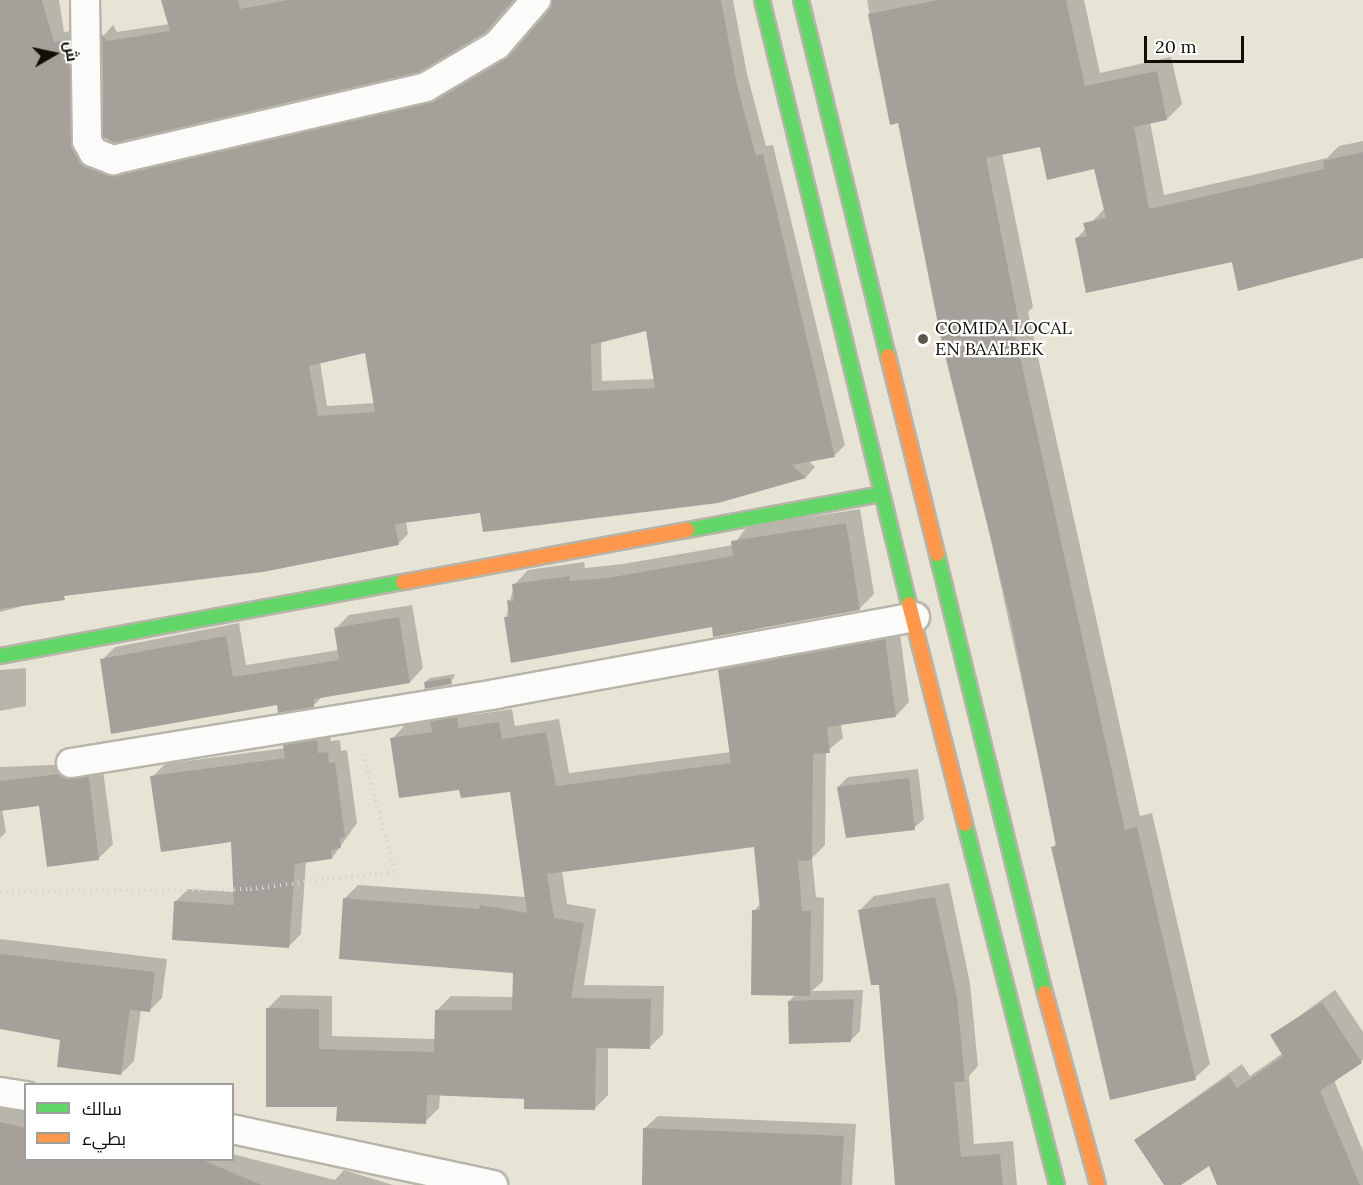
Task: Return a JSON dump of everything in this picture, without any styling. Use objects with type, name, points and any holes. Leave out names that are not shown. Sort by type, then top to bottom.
[{"type":"main road","points":[[762,0],[882,494],[1057,1185]]},
{"type":"main road","points":[[801,0],[1037,963],[1098,1185]]},
{"type":"main road","points":[[0,656],[882,494]]},
{"type":"street","points":[[85,0],[87,141],[93,152],[113,160],[426,87],[497,45],[536,0]]},
{"type":"street","points":[[72,763],[507,692],[915,617]]},
{"type":"street","points":[[0,1092],[24,1096]]},
{"type":"street","points":[[234,1130],[493,1185]]},
{"type":"path","points":[[0,891],[250,889],[395,872],[363,754]]},
{"type":"building","points":[[0,0],[42,0],[54,42],[69,39],[72,148],[86,167],[116,176],[434,101],[509,56],[552,0],[721,0],[737,85],[756,156],[763,154],[835,457],[792,465],[806,478],[718,503],[483,532],[480,513],[395,524],[399,545],[263,572],[64,596],[65,600],[0,609]],"holes":[[[646,331],[655,388],[592,391],[591,345]],[[365,353],[375,412],[318,416],[309,366]]]},
{"type":"building","points":[[161,0],[238,0],[240,9],[288,0],[514,0],[486,32],[420,72],[114,143],[103,137],[102,34],[107,41],[170,31]]},
{"type":"building","points":[[938,0],[1066,0],[1085,86],[1157,71],[1167,120],[1134,127],[1149,209],[1324,169],[1323,161],[1363,152],[1363,258],[1238,291],[1232,262],[1086,293],[1075,238],[1087,236],[1083,223],[1106,218],[1094,169],[1047,180],[1040,147],[986,158],[1019,323],[1013,325],[1125,830],[1137,827],[1196,1080],[1110,1100],[1051,847],[1056,846],[1011,620],[941,339],[898,123],[890,125],[868,14]]},
{"type":"building","points":[[846,523],[860,610],[713,637],[712,627],[511,663],[504,617],[509,617],[507,600],[514,601],[512,584],[570,576],[570,581],[607,578],[733,556],[731,541]]},
{"type":"building","points":[[399,617],[410,683],[314,699],[314,707],[278,713],[277,705],[111,734],[100,659],[226,636],[233,677],[339,660],[334,628]]},
{"type":"building","points":[[885,639],[896,717],[827,727],[830,753],[813,754],[812,860],[798,861],[802,911],[811,911],[810,996],[751,995],[752,910],[760,910],[754,847],[547,874],[554,918],[584,923],[571,998],[651,999],[650,1049],[596,1048],[595,1110],[524,1109],[524,1099],[427,1095],[426,1124],[336,1121],[337,1107],[266,1107],[266,1008],[319,1009],[319,1049],[434,1052],[435,1010],[512,1010],[513,973],[339,959],[343,898],[479,909],[480,905],[527,913],[510,792],[461,798],[459,790],[399,798],[390,738],[432,732],[430,721],[457,717],[458,728],[499,722],[502,739],[546,732],[556,786],[731,763],[718,670]]},
{"type":"building","points":[[450,678],[452,684],[425,689],[424,682]]},
{"type":"building","points":[[317,740],[318,753],[328,752],[329,763],[335,762],[345,837],[340,838],[341,848],[331,850],[332,859],[295,864],[289,948],[172,940],[174,901],[234,905],[231,842],[161,852],[150,776],[285,758],[283,745]]},
{"type":"building","points":[[59,774],[89,777],[99,860],[47,867],[39,806],[0,811],[0,781]]},
{"type":"building","points":[[909,778],[915,830],[846,838],[837,787]]},
{"type":"building","points":[[935,897],[957,997],[965,1082],[954,1082],[961,1157],[1000,1154],[1003,1185],[895,1185],[879,985],[871,985],[858,910]]},
{"type":"building","points":[[0,954],[155,972],[150,1012],[130,1010],[121,1075],[57,1067],[60,1040],[0,1029]]},
{"type":"building","points":[[854,999],[851,1042],[789,1044],[788,1001]]},
{"type":"building","points":[[1322,1002],[1362,1063],[1320,1091],[1360,1185],[1217,1185],[1209,1166],[1181,1185],[1164,1185],[1134,1140],[1229,1076],[1237,1088],[1283,1056],[1270,1035]]},
{"type":"building","points":[[0,1122],[24,1128],[24,1161],[204,1161],[262,1185],[0,1185]]},
{"type":"building","points":[[643,1128],[844,1136],[841,1185],[642,1185]]},
{"type":"traffic: fast","points":[[762,0],[909,604]]},
{"type":"traffic: fast","points":[[801,0],[888,356]]},
{"type":"traffic: fast","points":[[687,530],[882,494]]},
{"type":"traffic: fast","points":[[937,554],[1045,993]]},
{"type":"traffic: fast","points":[[0,656],[403,582]]},
{"type":"traffic: fast","points":[[965,824],[1057,1185]]},
{"type":"traffic: slow","points":[[888,356],[937,554]]},
{"type":"traffic: slow","points":[[403,582],[687,530]]},
{"type":"traffic: slow","points":[[909,604],[965,824]]},
{"type":"traffic: slow","points":[[1045,993],[1098,1185]]},
{"type":"place","name":"COMIDA LOCAL EN BAALBEK","points":[[923,339]]}]
